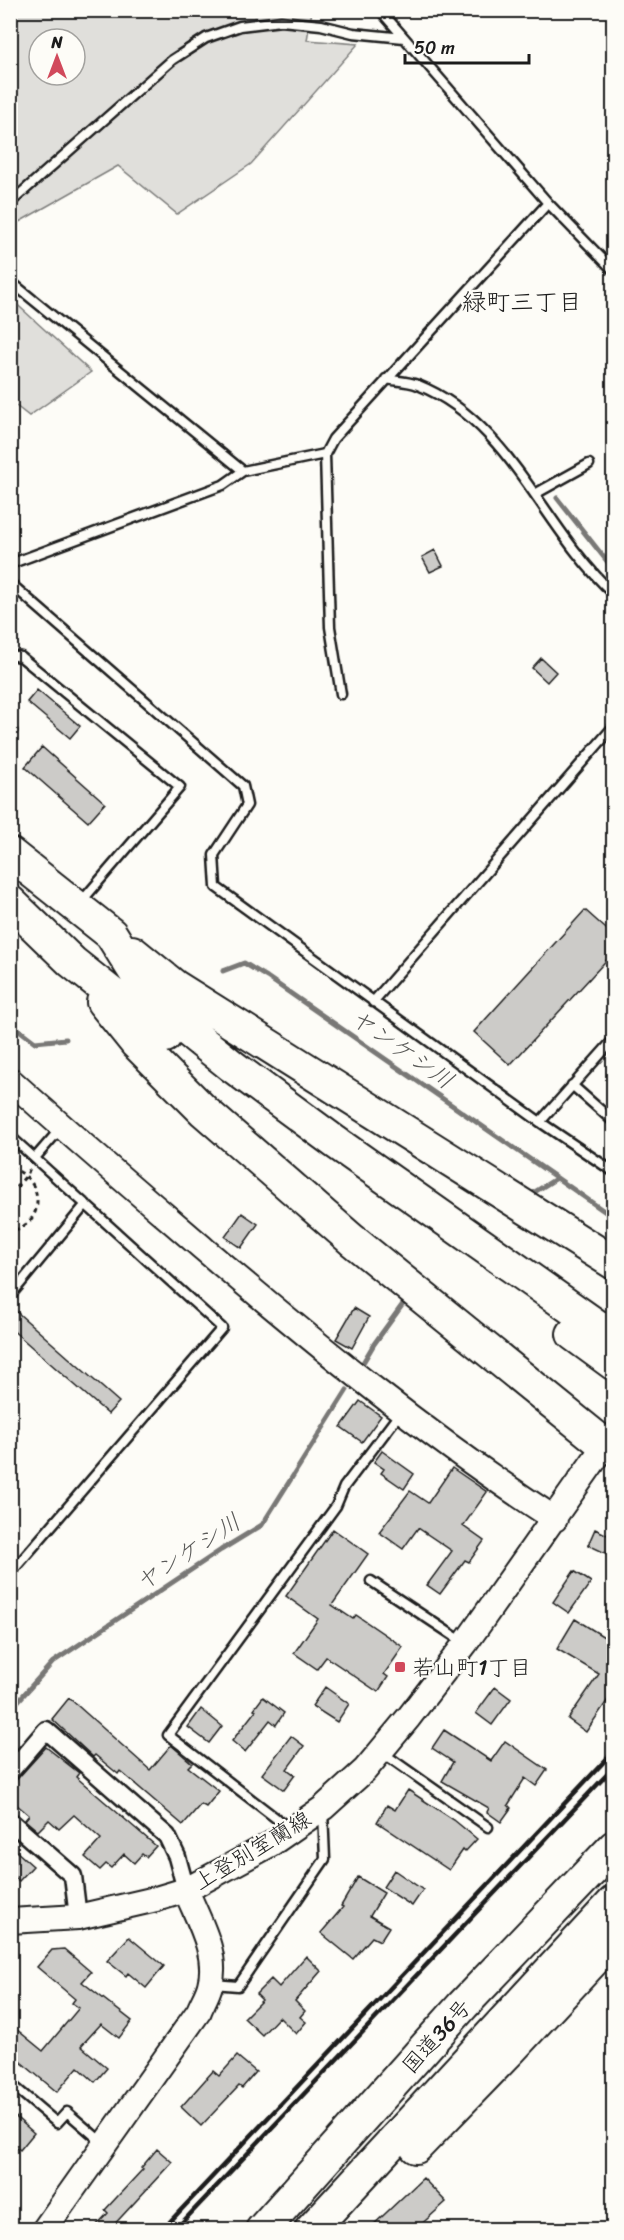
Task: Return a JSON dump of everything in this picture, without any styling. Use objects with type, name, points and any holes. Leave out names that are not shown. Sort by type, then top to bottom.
[{"type":"highway","points":[[10,854],[174,986],[614,1263]]},
{"type":"highway","points":[[10,902],[72,962],[219,1078],[614,1364]]},
{"type":"highway","points":[[111,934],[155,1004],[172,1018],[232,1066],[335,1142],[614,1338]]},
{"type":"highway","points":[[72,962],[136,1043],[204,1111],[352,1240],[605,1445]]},
{"type":"highway","name":"国道36号","points":[[262,2229],[464,2005],[614,1847]]},
{"type":"highway","points":[[311,2175],[368,2138],[614,1874]]},
{"type":"highway","name":"国道36号","points":[[332,2229],[614,1902]]},
{"type":"highway","points":[[332,2229],[511,2049],[614,1938]]},
{"type":"street","points":[[10,1080],[314,1343],[402,1411],[555,1519]]},
{"type":"street","name":"上登別室蘭線","points":[[10,1921],[78,1917],[186,1890],[271,1844],[323,1808],[365,1770],[465,1644],[605,1445]]},
{"type":"street","points":[[10,1772],[46,1730],[167,1836],[177,1857],[186,1890],[206,1936],[211,1962],[211,1984],[199,2011],[44,2229]]},
{"type":"street","points":[[10,1821],[73,1876],[78,1917]]},
{"type":"lane","points":[[380,10],[548,203],[614,272]]},
{"type":"lane","points":[[10,203],[172,60],[206,38],[240,26],[281,21],[321,25],[353,33],[404,38]]},
{"type":"lane","points":[[341,694],[330,627],[325,454],[333,439],[386,379],[548,203]]},
{"type":"lane","points":[[10,281],[243,471]]},
{"type":"lane","points":[[386,379],[417,385],[454,406],[493,439],[536,494],[592,575],[614,594]]},
{"type":"lane","points":[[10,564],[223,485],[243,471],[325,454]]},
{"type":"lane","points":[[536,494],[589,464]]},
{"type":"lane","points":[[10,583],[243,786],[247,805],[214,855],[216,887],[540,1122],[614,1172]]},
{"type":"lane","points":[[10,655],[21,657],[180,787],[77,907]]},
{"type":"lane","points":[[373,1002],[614,726]]},
{"type":"lane","points":[[540,1122],[614,1039]]},
{"type":"lane","points":[[572,1085],[614,1122]]},
{"type":"lane","points":[[35,1158],[62,1127]]},
{"type":"lane","points":[[10,1136],[222,1328],[10,1574]]},
{"type":"lane","points":[[10,1296],[86,1204]]},
{"type":"lane","points":[[290,1830],[168,1734],[336,1506],[344,1487],[402,1411]]},
{"type":"lane","points":[[371,1581],[465,1644]]},
{"type":"lane","points":[[380,1751],[488,1827]]},
{"type":"lane","points":[[211,1984],[238,1986],[325,1859],[323,1808]]},
{"type":"lane","points":[[10,2083],[57,2123],[67,2112],[105,2144]]},
{"type":"path","points":[[10,1194],[27,1175],[35,1158]]},
{"type":"path","points":[[10,1168],[27,1175],[34,1184],[37,1195],[37,1206],[33,1217],[25,1225],[10,1232]]},
{"type":"shaded area","points":[[11,11],[312,11],[307,40],[358,44],[251,164],[177,214],[118,166],[19,222],[11,215]]},
{"type":"shaded area","points":[[10,298],[91,372],[29,416],[11,402]]},
{"type":"building","points":[[435,550],[443,566],[430,572],[422,557]]},
{"type":"building","points":[[541,658],[556,672],[547,682],[532,668]]},
{"type":"building","points":[[37,690],[80,726],[70,738],[27,702]]},
{"type":"building","points":[[42,747],[105,803],[88,822],[25,767]]},
{"type":"building","points":[[585,910],[614,936],[614,952],[510,1065],[474,1032]]},
{"type":"building","points":[[242,1213],[258,1224],[241,1248],[225,1237]]},
{"type":"building","points":[[10,1306],[119,1402],[108,1414],[10,1328]]},
{"type":"building","points":[[354,1308],[369,1317],[352,1348],[336,1339]]},
{"type":"building","points":[[360,1401],[381,1416],[362,1442],[341,1427]]},
{"type":"building","points":[[382,1451],[414,1474],[404,1489],[381,1473],[384,1469],[374,1462]]},
{"type":"building","points":[[452,1468],[487,1492],[463,1526],[484,1541],[469,1562],[465,1560],[440,1594],[427,1585],[452,1551],[418,1528],[403,1549],[379,1532],[410,1491],[428,1503]]},
{"type":"building","points":[[333,1529],[368,1554],[332,1605],[353,1619],[356,1615],[403,1647],[384,1674],[388,1677],[378,1692],[326,1657],[317,1669],[294,1653],[318,1619],[286,1596]]},
{"type":"building","points":[[595,1529],[614,1538],[614,1557],[588,1545]]},
{"type":"building","points":[[574,1571],[591,1582],[569,1613],[553,1602]]},
{"type":"building","points":[[575,1619],[614,1643],[614,1691],[586,1732],[568,1719],[599,1674],[557,1649]]},
{"type":"building","points":[[325,1687],[349,1704],[337,1722],[312,1706]]},
{"type":"building","points":[[495,1687],[511,1699],[492,1725],[476,1713]]},
{"type":"building","points":[[263,1697],[284,1713],[276,1725],[270,1720],[245,1752],[232,1741]]},
{"type":"building","points":[[69,1698],[150,1770],[171,1745],[192,1763],[188,1767],[219,1791],[206,1807],[201,1804],[183,1825],[120,1771],[118,1774],[95,1755],[93,1757],[52,1719]]},
{"type":"building","points":[[201,1709],[222,1726],[209,1743],[188,1727]]},
{"type":"building","points":[[444,1730],[491,1761],[505,1741],[547,1770],[536,1786],[525,1778],[508,1805],[511,1808],[501,1822],[487,1812],[489,1808],[442,1781],[453,1762],[432,1748]]},
{"type":"building","points":[[291,1736],[304,1746],[287,1769],[295,1775],[284,1790],[262,1774]]},
{"type":"building","points":[[46,1747],[79,1773],[76,1777],[156,1846],[146,1857],[142,1854],[134,1863],[124,1854],[111,1868],[106,1864],[100,1870],[85,1857],[101,1839],[74,1815],[59,1829],[49,1820],[38,1831],[25,1820],[29,1815],[10,1799],[10,1787]]},
{"type":"building","points":[[408,1790],[454,1820],[477,1839],[465,1852],[463,1850],[449,1870],[377,1822],[387,1805],[395,1810]]},
{"type":"building","points":[[16,1851],[33,1866],[19,1881],[10,1873],[10,1857]]},
{"type":"building","points":[[394,1870],[423,1890],[412,1906],[383,1887]]},
{"type":"building","points":[[358,1877],[384,1893],[370,1916],[389,1927],[380,1941],[372,1937],[353,1959],[321,1933],[343,1907],[341,1906]]},
{"type":"building","points":[[129,1937],[164,1966],[146,1988],[128,1973],[126,1976],[107,1961]]},
{"type":"building","points":[[64,1949],[91,1972],[82,1982],[132,2021],[119,2038],[101,2024],[81,2046],[107,2068],[95,2082],[78,2067],[57,2092],[10,2053],[10,2024],[43,2051],[79,2008],[72,2003],[75,1999],[37,1967],[52,1950]]},
{"type":"building","points":[[306,1956],[321,1971],[295,2001],[305,2011],[300,2017],[306,2022],[296,2034],[279,2017],[262,2035],[244,2018],[262,2000],[256,1994],[271,1979],[279,1987]]},
{"type":"building","points":[[237,2056],[256,2072],[242,2088],[239,2086],[201,2126],[181,2107],[213,2071],[219,2076]]},
{"type":"building","points":[[10,2112],[34,2133],[20,2150],[10,2142]]},
{"type":"building","points":[[157,2149],[172,2162],[110,2229],[93,2229],[108,2213],[105,2210],[143,2169],[141,2168]]},
{"type":"building","points":[[423,2178],[446,2202],[416,2229],[369,2229]]},
{"type":"waterway","points":[[557,498],[614,570]]},
{"type":"waterway","name":"ヤンケシ川","points":[[223,971],[244,963],[267,977],[557,1178]]},
{"type":"waterway","name":"ヤンケシ川","points":[[10,1023],[35,1042],[66,1039]]},
{"type":"waterway","name":"ヤンケシ川","points":[[533,1193],[557,1178],[614,1218]]},
{"type":"waterway","name":"ヤンケシ川","points":[[361,1366],[403,1304]]},
{"type":"waterway","name":"ヤンケシ川","points":[[10,1710],[53,1662],[262,1525],[347,1390]]},
{"type":"railway","points":[[162,2230],[614,1751]]},
{"type":"railway","points":[[175,2230],[614,1767]]},
{"type":"place","name":"若山町1丁目","points":[[400,1667]]},
{"type":"district","name":"緑町三丁目","points":[[522,302]]}]
